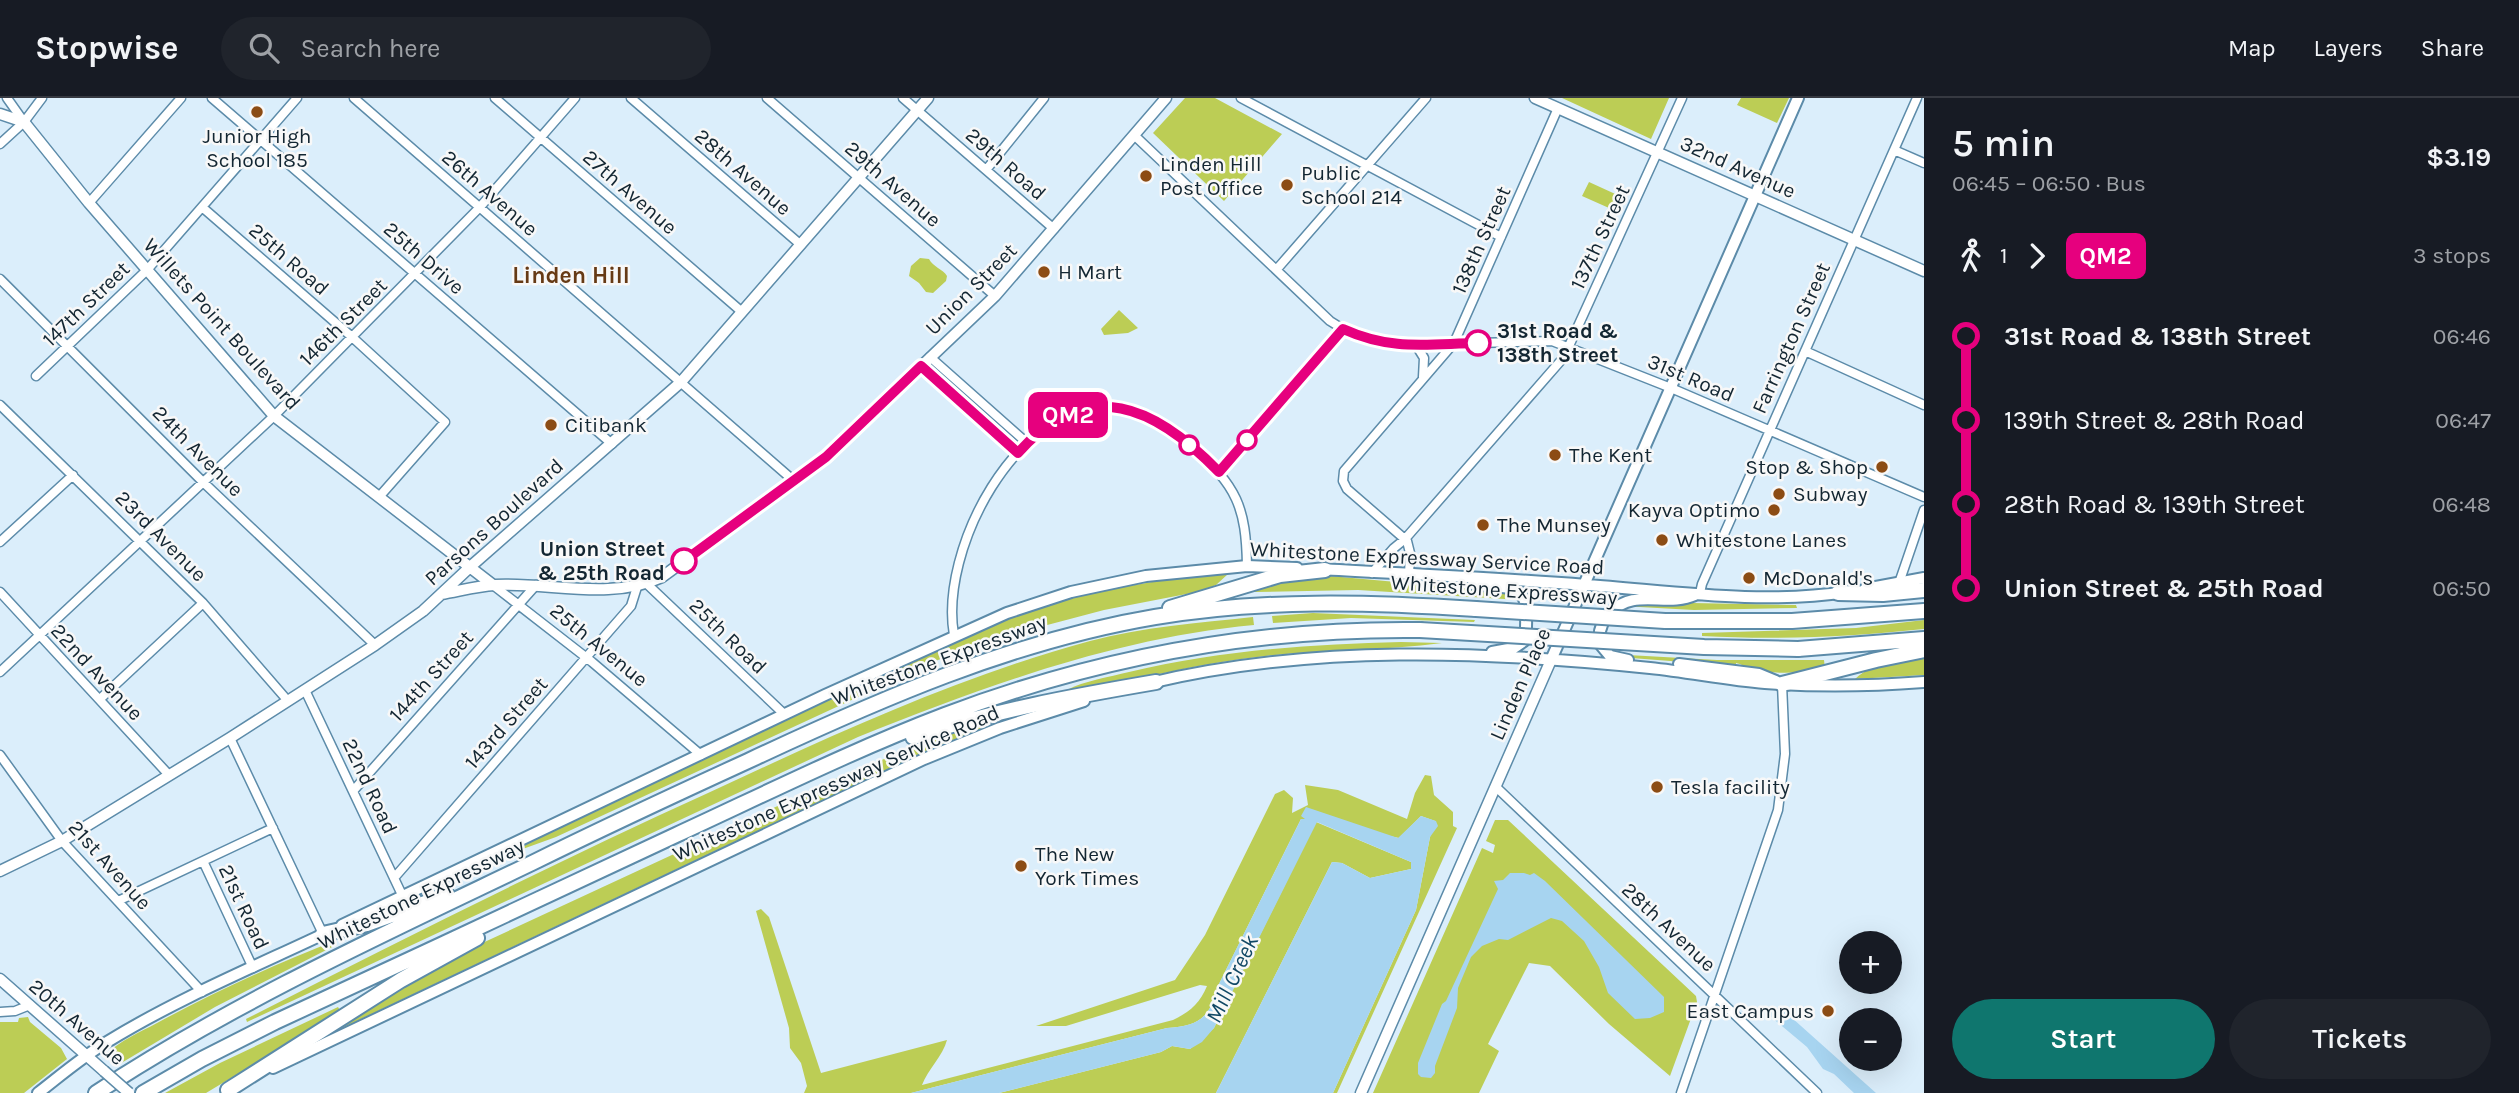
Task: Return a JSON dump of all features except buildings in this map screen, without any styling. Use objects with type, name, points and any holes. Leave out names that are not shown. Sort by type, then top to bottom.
[{"type":"highway","points":[[1088,631],[1275,576],[1325,570]]},
{"type":"highway","points":[[1838,593],[1883,594],[1924,590]]},
{"type":"highway","name":"Whitestone Expressway","points":[[96,1093],[166,1049],[250,1003],[618,821],[874,704],[989,660],[1088,631],[1170,615],[1279,604],[1364,603],[1665,621],[1764,621],[1861,616],[1924,608]]},
{"type":"highway","name":"Whitestone Expressway","points":[[143,1093],[263,1028],[909,729],[1038,683],[1130,659],[1198,645],[1332,631],[1420,630],[1703,647],[1798,649],[1924,639]]},
{"type":"highway","points":[[1782,684],[1924,650]]},
{"type":"highway","points":[[822,768],[972,719],[1065,698],[1156,682]]},
{"type":"highway","points":[[323,934],[368,924],[423,904],[618,821]]},
{"type":"highway","points":[[225,1092],[409,975],[636,854]]},
{"type":"main road","name":"Linden Place","points":[[1551,660],[1798,98]]},
{"type":"main road","name":"Whitestone Expressway Service Road","points":[[38,1093],[114,1038],[202,992],[954,635],[1017,609],[1094,586],[1155,575],[1247,566],[1769,597],[1838,593],[1924,578]]},
{"type":"main road","points":[[1444,577],[1481,586],[1515,589],[1526,600],[1525,635],[1522,643],[1510,649],[1468,655]]},
{"type":"main road","points":[[1700,593],[1682,600],[1635,599],[1622,603],[1603,622],[1599,635],[1601,646],[1616,658],[1759,674],[1782,684]]},
{"type":"main road","name":"Whitestone Expressway Service Road","points":[[225,1092],[937,754],[1051,710],[1156,682],[1237,667],[1318,657],[1386,654],[1551,660],[1651,668],[1782,684],[1878,685],[1924,682]]},
{"type":"street","points":[[8,98],[23,122]]},
{"type":"street","points":[[0,144],[23,122],[42,98]]},
{"type":"street","points":[[89,204],[181,98]]},
{"type":"street","name":"25th Drive","points":[[212,98],[612,444]]},
{"type":"street","name":"147th Street","points":[[36,376],[147,270],[297,98]]},
{"type":"street","name":"26th Avenue","points":[[354,98],[793,481]]},
{"type":"street","name":"27th Avenue","points":[[495,98],[743,312]]},
{"type":"street","name":"146th Street","points":[[0,672],[274,416],[480,207],[575,98]]},
{"type":"street","name":"28th Avenue","points":[[631,98],[801,245]]},
{"type":"street","name":"29th Avenue","points":[[767,98],[995,296]]},
{"type":"street","name":"29th Road","points":[[903,98],[1054,229]]},
{"type":"street","name":"Parsons Boulevard","points":[[0,871],[62,841],[230,738],[423,611],[681,382],[928,98]]},
{"type":"street","points":[[986,170],[1044,98]]},
{"type":"street","name":"Union Street","points":[[642,585],[662,577],[826,457],[995,296],[1166,98]]},
{"type":"street","points":[[1241,98],[1501,237]]},
{"type":"street","points":[[1277,269],[1426,98]]},
{"type":"street","name":"32nd Avenue","points":[[1535,98],[1924,271]]},
{"type":"street","name":"137th Street","points":[[1372,573],[1394,548],[1405,540],[1560,361],[1682,98]]},
{"type":"street","name":"Farrington Street","points":[[1700,593],[1706,573],[1917,98]]},
{"type":"street","name":"138th Street","points":[[1405,540],[1349,491],[1343,480],[1348,466],[1454,343],[1558,108]]},
{"type":"street","points":[[0,114],[23,122]]},
{"type":"street","name":"Willets Point Boulevard","points":[[23,122],[89,204],[274,416],[470,567]]},
{"type":"street","name":"31st Road","points":[[1134,135],[1330,321],[1343,329],[1382,343],[1416,345],[1552,341],[1671,388],[1924,497]]},
{"type":"street","points":[[1894,150],[1924,163]]},
{"type":"street","name":"25th Road","points":[[202,207],[445,422],[379,497]]},
{"type":"street","name":"24th Avenue","points":[[0,279],[203,482],[375,645]]},
{"type":"street","points":[[1219,472],[1343,329]]},
{"type":"street","points":[[1416,345],[1424,358],[1423,379]]},
{"type":"street","points":[[1805,351],[1924,405]]},
{"type":"street","points":[[930,357],[1027,443]]},
{"type":"street","points":[[921,366],[1018,453]]},
{"type":"street","name":"23rd Avenue","points":[[1,406],[203,603],[288,701]]},
{"type":"street","points":[[954,635],[955,590],[967,541],[991,490],[1027,443],[1045,427],[1069,414],[1095,408],[1122,408],[1147,415],[1163,424],[1219,472],[1240,505],[1247,541],[1247,566]]},
{"type":"street","points":[[0,542],[73,475]]},
{"type":"street","points":[[1899,583],[1924,510]]},
{"type":"street","points":[[1405,540],[1410,551],[1409,575]]},
{"type":"street","name":"25th Avenue","points":[[470,567],[586,658],[701,755]]},
{"type":"street","points":[[441,594],[493,585],[610,589],[642,585]]},
{"type":"street","name":"144th Street","points":[[353,791],[537,585]]},
{"type":"street","name":"25th Road","points":[[642,585],[784,714]]},
{"type":"street","name":"143rd Street","points":[[394,878],[631,606],[642,585]]},
{"type":"street","name":"22nd Avenue","points":[[0,592],[169,775]]},
{"type":"street","points":[[100,699],[203,603]]},
{"type":"street","name":"Linden Place","points":[[1361,1093],[1551,660]]},
{"type":"street","points":[[1681,1093],[1778,810],[1785,754],[1782,684]]},
{"type":"street","name":"22nd Road","points":[[305,690],[402,897]]},
{"type":"street","points":[[230,738],[323,934]]},
{"type":"street","name":"21st Avenue","points":[[0,755],[62,841],[202,992]]},
{"type":"street","name":"28th Avenue","points":[[1496,787],[1817,1093]]},
{"type":"street","points":[[118,901],[273,828]]},
{"type":"street","name":"21st Road","points":[[203,861],[253,968]]},
{"type":"street","name":"20th Avenue","points":[[0,979],[129,1093]]},
{"type":"street","points":[[0,1012],[15,1011],[30,1005]]},
{"type":"green space","points":[[1185,98],[1215,98],[1282,134],[1224,201],[1153,133]]},
{"type":"green space","points":[[1562,98],[1669,98],[1651,139]]},
{"type":"green space","points":[[1741,98],[1789,98],[1777,123],[1737,105]]},
{"type":"green space","points":[[1589,182],[1624,198],[1618,212],[1582,196]]},
{"type":"green space","points":[[920,258],[929,259],[947,276],[946,281],[933,293],[926,292],[909,276],[911,266]]},
{"type":"green space","points":[[1119,310],[1138,328],[1128,333],[1104,335],[1101,329]]},
{"type":"green space","points":[[1228,574],[1216,585],[1202,591],[1104,610],[1017,633],[938,660],[452,883],[452,880],[790,717],[1020,614],[1076,597],[1129,586],[1169,579]]},
{"type":"green space","points":[[1319,575],[1507,592],[1521,600],[1358,590],[1254,592],[1253,587]]},
{"type":"green space","points":[[1642,602],[1796,605],[1797,608],[1694,610],[1621,606]]},
{"type":"green space","points":[[1313,613],[1475,620],[1351,618],[1273,623],[1272,616]]},
{"type":"green space","points":[[1253,617],[1254,625],[1151,641],[1052,667],[954,700],[858,737],[247,1022],[246,1019],[534,875],[755,771],[896,709],[992,672],[1090,641],[1150,629]]},
{"type":"green space","points":[[1924,620],[1924,629],[1869,634],[1786,638],[1702,636],[1702,633],[1856,628]]},
{"type":"green space","points":[[1401,642],[1442,643],[1242,659],[1072,693],[1067,690],[1129,672],[1230,654],[1298,647]]},
{"type":"green space","points":[[1610,654],[1717,660],[1824,660],[1825,669],[1770,672],[1736,663],[1736,666],[1618,657]]},
{"type":"green space","points":[[1924,657],[1924,675],[1855,679],[1879,665]]},
{"type":"green space","points":[[980,725],[982,728],[931,749],[342,1028],[340,1024],[478,945],[853,771],[967,727]]},
{"type":"green space","points":[[1425,775],[1431,776],[1434,795],[1453,812],[1453,826],[1457,828],[1337,1093],[1333,1093],[1416,910],[1435,821],[1421,816],[1399,838],[1301,819],[1211,1005],[1196,1022],[911,1093],[804,1093],[807,1086],[801,1063],[790,1048],[789,1028],[756,911],[761,909],[769,917],[821,1073],[947,1040],[922,1085],[1173,1020],[1184,1014],[1198,1002],[1207,986],[1200,985],[1066,1026],[1036,1026],[1175,980],[1205,935],[1275,794],[1284,790],[1293,798],[1292,813],[1308,805],[1305,785],[1338,790],[1407,819],[1415,793]]},
{"type":"green space","points":[[1495,820],[1508,820],[1696,996],[1697,1002],[1670,1076],[1609,1024],[1550,966],[1529,963],[1488,1044],[1499,1051],[1479,1093],[1373,1093],[1482,848],[1493,853],[1495,845],[1486,841]]},
{"type":"green space","points":[[1316,822],[1411,862],[1411,869],[1370,878],[1342,863],[1332,862],[1216,1093],[999,1093],[1161,1052],[1172,1046],[1190,1049],[1214,1028]]},
{"type":"green space","points":[[334,941],[336,945],[215,1007],[118,1065],[106,1054],[130,1037],[200,1000]]},
{"type":"green space","points":[[338,1007],[341,1012],[206,1093],[165,1093],[220,1063]]},
{"type":"green space","points":[[28,1017],[30,1022],[61,1048],[67,1059],[24,1093],[0,1093],[0,1022],[18,1022],[19,1018]]},
{"type":"water","name":"Mill Creek","points":[[1306,807],[1398,838],[1421,816],[1436,821],[1438,826],[1430,837],[1416,910],[1333,1093],[1216,1093],[1332,862],[1342,863],[1370,878],[1411,869],[1411,862],[1317,822],[1214,1028],[1202,1042],[1190,1049],[1172,1046],[1161,1052],[999,1093],[911,1093],[1188,1025],[1202,1018],[1211,1005],[1301,819],[1305,819],[1301,816]]},
{"type":"water","points":[[1510,873],[1534,873],[1545,881],[1664,997],[1664,1012],[1650,1018],[1635,1019],[1608,993],[1599,967],[1584,941],[1562,921],[1551,918],[1508,940],[1499,939],[1482,946],[1471,957],[1458,988],[1457,1008],[1435,1066],[1435,1073],[1431,1078],[1421,1077],[1418,1074],[1418,1063],[1442,1004],[1446,1001],[1498,889],[1494,881],[1503,880]]},
{"type":"water","points":[[1769,1006],[1782,1009],[1839,1060],[1839,1071],[1851,1071],[1876,1093],[1854,1093],[1834,1074],[1823,1069],[1807,1047],[1764,1011]]},
{"type":"bus line","name":"QM2","points":[[684,561],[826,457],[921,366],[1018,453],[1041,430],[1069,414],[1095,408],[1116,407],[1140,413],[1163,424],[1219,472],[1343,329],[1360,337],[1399,345],[1478,343]]},
{"type":"place","name":"Junior High School 185","points":[[257,112]]},
{"type":"place","name":"Linden Hill Post Office","points":[[1146,176]]},
{"type":"place","name":"Public School 214","points":[[1287,185]]},
{"type":"place","name":"H Mart","points":[[1044,272]]},
{"type":"place","name":"31st Road & 138th Street","points":[[1478,343]]},
{"type":"place","name":"Citibank","points":[[551,425]]},
{"type":"place","name":"The Kent","points":[[1555,455]]},
{"type":"place","name":"Stop & Shop","points":[[1882,467]]},
{"type":"place","name":"Subway","points":[[1779,494]]},
{"type":"place","name":"Kayva Optimo","points":[[1774,510]]},
{"type":"place","name":"The Munsey","points":[[1483,525]]},
{"type":"place","name":"Whitestone Lanes","points":[[1662,540]]},
{"type":"place","name":"Union Street & 25th Road","points":[[684,561]]},
{"type":"place","name":"McDonald's","points":[[1749,578]]},
{"type":"place","name":"Tesla facility","points":[[1657,787]]},
{"type":"place","name":"The New York Times","points":[[1021,866]]},
{"type":"place","name":"East Campus","points":[[1828,1011]]},
{"type":"district","name":"Linden Hill","points":[[571,275]]}]
